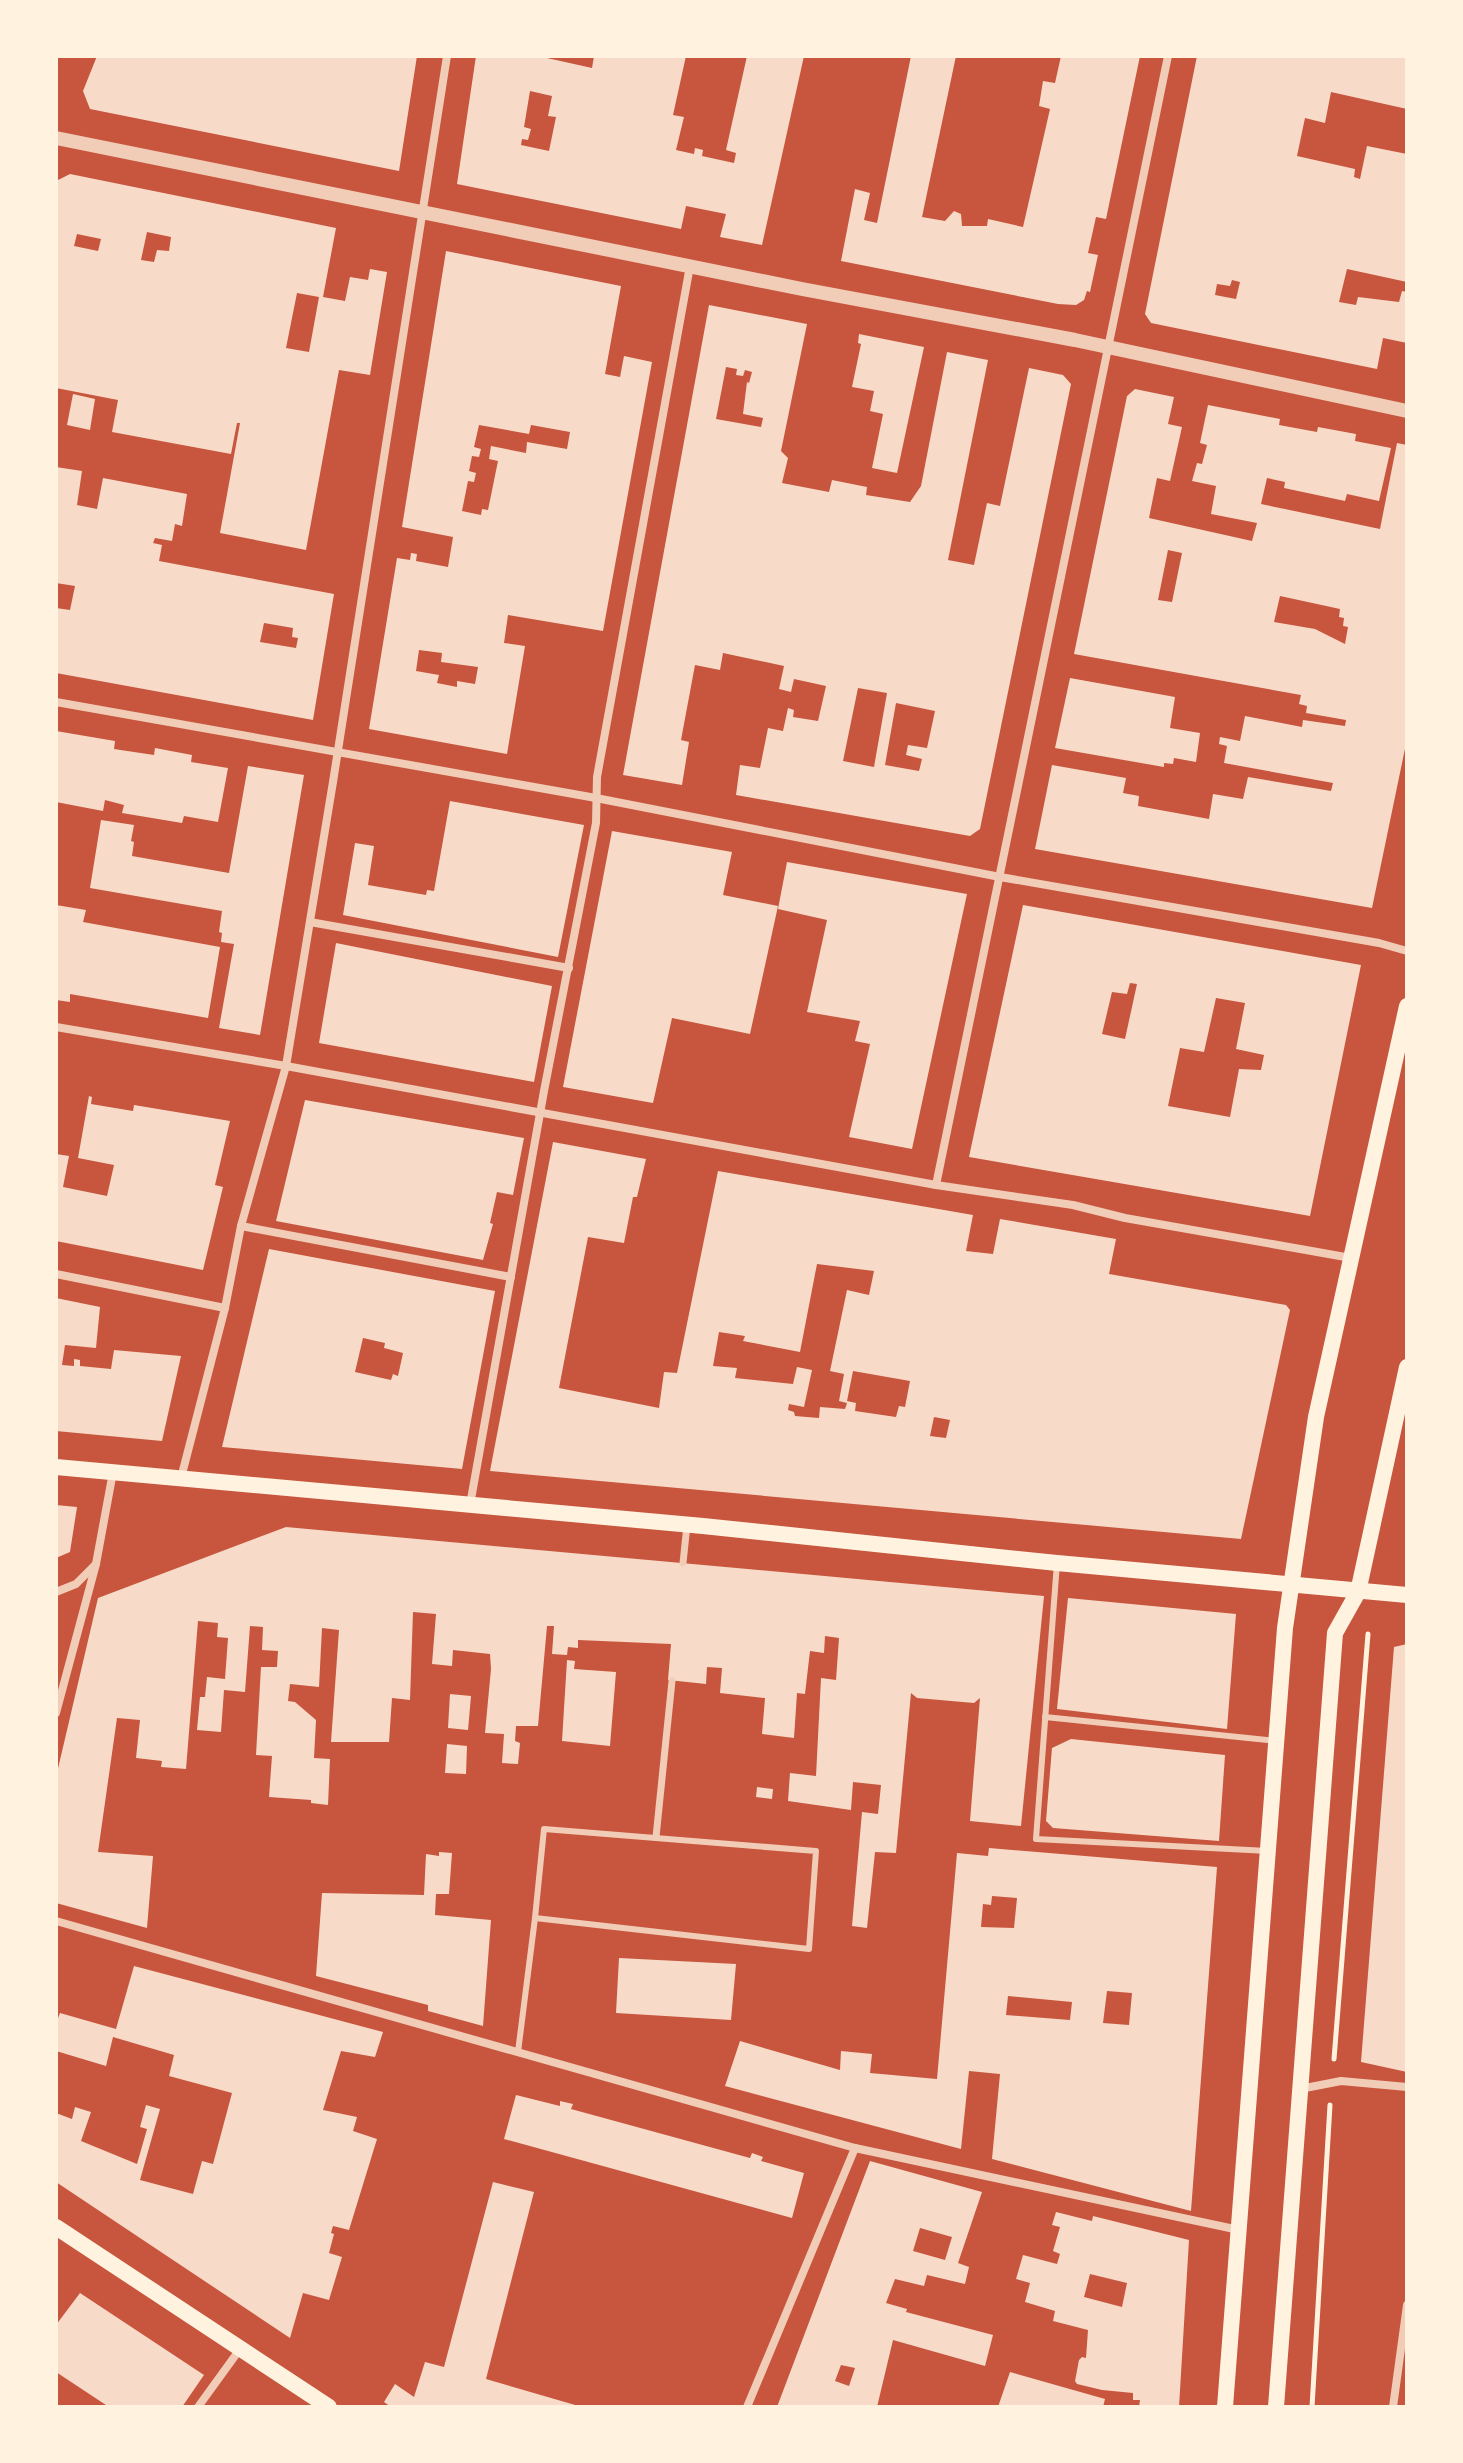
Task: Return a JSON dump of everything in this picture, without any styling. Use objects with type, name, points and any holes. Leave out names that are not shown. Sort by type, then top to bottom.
[{"type":"main road","points":[[1225,2407],[1285,1628],[1316,1417],[1407,1006]]},
{"type":"main road","points":[[1276,2407],[1335,1633],[1365,1592],[1407,1367]]},
{"type":"main road","points":[[56,1467],[1407,1595]]},
{"type":"main road","points":[[56,2227],[329,2407]]},
{"type":"street","points":[[181,1478],[225,1308],[241,1226],[286,1066],[447,56]]},
{"type":"street","points":[[936,1185],[1168,56]]},
{"type":"street","points":[[56,138],[1107,347],[1407,411]]},
{"type":"street","points":[[470,1505],[596,823],[597,777],[690,266]]},
{"type":"street","points":[[56,702],[596,798],[1000,877],[1407,951]]},
{"type":"street","points":[[310,922],[569,968]]},
{"type":"street","points":[[56,1027],[936,1185],[1073,1205],[1125,1218],[1351,1258]]},
{"type":"street","points":[[241,1226],[511,1277]]},
{"type":"street","points":[[56,1274],[225,1308]]},
{"type":"street","points":[[56,1713],[96,1564],[114,1472]]},
{"type":"street","points":[[683,1563],[687,1525]]},
{"type":"street","points":[[56,1592],[76,1584],[96,1564]]},
{"type":"street","points":[[656,1837],[672,1681]]},
{"type":"street","points":[[56,1921],[855,2148],[1240,2230]]},
{"type":"street","points":[[1299,2089],[1341,2081],[1407,2087]]},
{"type":"street","points":[[747,2407],[855,2148]]},
{"type":"street","points":[[1393,2407],[1402,2371],[1407,2305]]},
{"type":"street","points":[[198,2407],[241,2349]]},
{"type":"lane","points":[[1057,1563],[1036,1839],[1268,1851]]},
{"type":"lane","points":[[1045,1717],[1277,1741]]},
{"type":"lane","points":[[518,2052],[544,1829],[816,1851],[809,1949],[535,1918]]},
{"type":"path","points":[[1312,2407],[1365,1592]]},
{"type":"building","points":[[97,56],[417,56],[399,171],[90,109],[83,91]]},
{"type":"building","points":[[476,56],[538,56],[592,68],[594,56],[686,56],[673,115],[684,117],[676,150],[694,154],[695,148],[703,150],[702,156],[734,163],[736,153],[726,150],[747,56],[804,56],[762,245],[720,237],[726,214],[686,206],[681,229],[457,184]],"holes":[[[530,91],[552,96],[548,116],[556,117],[549,151],[521,145],[522,139],[528,140],[531,129],[524,127]]]},
{"type":"building","points":[[911,56],[956,56],[922,217],[945,221],[954,211],[961,214],[962,226],[987,226],[988,219],[1023,227],[1050,109],[1039,106],[1043,81],[1055,83],[1061,56],[1140,56],[1106,219],[1096,217],[1088,253],[1098,255],[1090,292],[1087,291],[1084,300],[1076,305],[1058,304],[841,261],[855,189],[870,193],[864,220],[877,223]]},
{"type":"building","points":[[1197,56],[1407,56],[1407,109],[1331,92],[1325,123],[1305,118],[1297,156],[1355,169],[1354,177],[1360,179],[1367,146],[1407,154],[1407,282],[1347,269],[1339,302],[1356,305],[1358,297],[1399,302],[1402,291],[1407,292],[1407,343],[1383,338],[1377,369],[1151,323],[1145,314]],"holes":[[[1232,280],[1240,282],[1236,299],[1215,295],[1217,284],[1230,286]]]},
{"type":"building","points":[[70,174],[336,228],[323,297],[345,301],[350,277],[368,280],[370,269],[387,272],[370,375],[339,370],[306,550],[220,533],[240,423],[237,423],[231,454],[112,432],[118,400],[56,388],[56,181]],"holes":[[[147,232],[171,237],[169,251],[157,250],[154,262],[141,260]],[[77,234],[101,239],[98,251],[74,246]],[[297,293],[319,297],[309,352],[286,348]]]},
{"type":"building","points":[[446,251],[621,286],[605,374],[620,377],[624,356],[652,362],[603,631],[508,615],[504,643],[525,646],[507,754],[369,729],[397,558],[410,560],[411,553],[417,554],[416,561],[448,567],[453,537],[402,527]],"holes":[[[479,425],[529,434],[531,425],[570,432],[567,449],[527,442],[526,453],[491,446],[489,459],[498,461],[488,510],[482,509],[481,515],[462,511],[468,481],[474,482],[476,473],[469,471],[472,456],[479,457],[481,449],[474,447]],[[419,650],[442,653],[441,662],[478,667],[475,684],[457,681],[457,687],[437,683],[439,675],[416,671]]]},
{"type":"building","points":[[709,305],[807,324],[781,451],[788,458],[782,483],[829,492],[832,480],[867,487],[866,495],[910,502],[921,486],[947,352],[988,360],[948,560],[974,565],[987,503],[1000,506],[1029,368],[1063,375],[1071,384],[980,829],[970,836],[736,795],[740,765],[760,768],[768,728],[783,731],[788,708],[794,710],[793,717],[818,721],[826,686],[794,679],[791,692],[779,689],[784,666],[723,653],[720,670],[695,665],[681,740],[689,742],[682,785],[623,775]],"holes":[[[726,367],[737,369],[736,375],[743,376],[745,370],[752,372],[747,382],[743,414],[763,418],[761,427],[716,419]],[[858,688],[887,693],[874,767],[843,761]],[[896,703],[935,711],[927,748],[908,745],[906,755],[922,759],[919,771],[885,765]]]},
{"type":"building","points":[[859,334],[924,347],[897,473],[872,468],[883,414],[870,411],[874,391],[852,387],[861,344],[858,343]]},
{"type":"building","points":[[1135,389],[1174,397],[1168,424],[1182,427],[1170,481],[1157,478],[1149,518],[1252,541],[1257,523],[1211,514],[1216,486],[1192,481],[1197,463],[1202,464],[1207,445],[1200,443],[1208,405],[1280,419],[1279,425],[1317,432],[1318,427],[1356,434],[1355,441],[1391,448],[1379,501],[1347,494],[1345,501],[1284,488],[1285,482],[1267,478],[1261,504],[1380,529],[1397,443],[1407,445],[1407,739],[1372,908],[1035,849],[1052,765],[1126,778],[1123,793],[1139,796],[1138,806],[1209,819],[1213,794],[1243,799],[1248,777],[1331,791],[1333,783],[1224,763],[1227,746],[1219,744],[1220,737],[1240,741],[1245,716],[1302,727],[1303,720],[1345,726],[1346,720],[1306,713],[1307,706],[1299,704],[1301,695],[1074,654],[1127,396]],"holes":[[[1168,550],[1182,553],[1172,602],[1158,600]],[[1280,596],[1340,609],[1339,617],[1344,618],[1343,626],[1348,627],[1345,644],[1315,629],[1274,622]]]},
{"type":"building","points":[[73,394],[95,399],[90,430],[67,425]]},
{"type":"building","points":[[56,467],[82,471],[77,505],[97,509],[103,478],[187,494],[182,526],[175,524],[172,541],[155,538],[153,543],[162,545],[159,561],[334,594],[313,720],[56,673],[56,608],[70,610],[75,586],[56,583]],"holes":[[[264,623],[293,628],[292,637],[298,638],[296,648],[260,642]]]},
{"type":"building","points":[[1070,678],[1175,697],[1170,728],[1200,733],[1196,762],[1174,758],[1173,764],[1164,763],[1164,767],[1055,748]]},
{"type":"building","points":[[56,731],[115,741],[114,749],[154,755],[155,748],[192,755],[191,762],[228,768],[218,822],[184,816],[182,823],[122,813],[124,805],[105,800],[103,811],[56,802]]},
{"type":"building","points":[[248,766],[304,775],[260,1035],[219,1028],[234,944],[221,942],[222,911],[90,888],[101,820],[134,825],[132,856],[229,873]]},
{"type":"building","points":[[450,801],[584,825],[558,957],[343,915],[355,843],[374,846],[368,885],[426,895],[427,890],[434,891]]},
{"type":"building","points":[[612,831],[732,852],[723,895],[778,906],[750,1034],[672,1018],[653,1103],[563,1087]]},
{"type":"building","points":[[787,862],[967,894],[912,1149],[849,1137],[870,1044],[855,1041],[860,1021],[807,1012],[827,920],[778,909]]},
{"type":"building","points":[[56,905],[86,910],[83,922],[220,947],[208,1018],[70,994],[70,1002],[56,1000]]},
{"type":"building","points":[[1023,905],[1361,965],[1310,1216],[969,1157]],"holes":[[[1130,983],[1137,984],[1125,1039],[1102,1034],[1112,992],[1127,994]],[[1216,998],[1245,1003],[1236,1049],[1264,1055],[1261,1070],[1239,1069],[1230,1117],[1168,1106],[1180,1048],[1204,1052]]]},
{"type":"building","points":[[336,943],[552,986],[534,1082],[319,1043]]},
{"type":"building","points":[[89,1096],[92,1097],[91,1104],[133,1111],[134,1105],[230,1121],[215,1185],[223,1187],[203,1270],[56,1241],[56,1154],[69,1156],[63,1187],[107,1196],[114,1165],[78,1158]]},
{"type":"building","points":[[305,1100],[524,1138],[513,1195],[497,1192],[490,1223],[493,1224],[483,1260],[276,1221]]},
{"type":"building","points":[[553,1142],[646,1159],[637,1197],[633,1197],[624,1243],[588,1237],[559,1388],[659,1408],[664,1372],[677,1373],[718,1171],[973,1215],[966,1251],[993,1254],[1000,1219],[1116,1239],[1109,1274],[1286,1305],[1290,1310],[1241,1539],[490,1471]],"holes":[[[817,1264],[874,1271],[869,1295],[847,1290],[830,1371],[844,1374],[839,1401],[847,1403],[845,1409],[820,1407],[819,1418],[795,1416],[788,1410],[789,1404],[804,1407],[812,1370],[797,1367],[793,1384],[735,1378],[737,1368],[713,1366],[719,1332],[745,1336],[743,1341],[800,1352]],[[853,1371],[910,1381],[905,1407],[899,1406],[896,1417],[855,1411],[856,1403],[847,1401]],[[934,1417],[950,1420],[946,1438],[930,1436]]]},
{"type":"building","points":[[269,1249],[495,1291],[462,1469],[222,1447]],"holes":[[[363,1338],[385,1343],[384,1348],[403,1353],[398,1376],[393,1374],[391,1380],[355,1372]]]},
{"type":"building","points":[[56,1298],[100,1307],[96,1348],[65,1345],[62,1365],[74,1366],[74,1359],[80,1360],[80,1366],[111,1369],[114,1350],[181,1356],[162,1441],[56,1431]]},
{"type":"building","points":[[56,1505],[77,1507],[70,1552],[56,1558]]},
{"type":"building","points":[[286,1527],[1044,1596],[1021,1826],[970,1821],[980,1698],[974,1703],[917,1698],[911,1693],[896,1853],[875,1852],[867,1928],[852,1926],[862,1812],[878,1814],[881,1785],[853,1782],[851,1810],[788,1801],[790,1773],[816,1776],[821,1678],[836,1680],[839,1638],[825,1636],[824,1653],[810,1651],[805,1694],[797,1693],[794,1738],[762,1734],[765,1698],[720,1693],[722,1668],[707,1667],[706,1684],[668,1680],[671,1644],[578,1640],[578,1648],[568,1647],[567,1655],[552,1654],[554,1626],[547,1626],[538,1726],[516,1726],[515,1741],[520,1743],[518,1764],[502,1763],[504,1734],[485,1733],[490,1654],[453,1650],[452,1666],[432,1664],[436,1614],[413,1612],[410,1700],[392,1698],[389,1742],[331,1742],[339,1630],[322,1628],[319,1687],[290,1684],[288,1701],[295,1702],[316,1720],[314,1758],[330,1759],[328,1805],[311,1803],[311,1800],[269,1797],[272,1756],[256,1755],[261,1667],[277,1667],[278,1651],[262,1650],[263,1627],[250,1626],[245,1692],[224,1690],[221,1732],[197,1730],[200,1697],[205,1697],[207,1677],[225,1679],[228,1638],[217,1637],[218,1623],[198,1621],[186,1769],[161,1767],[162,1761],[136,1758],[140,1720],[117,1718],[98,1852],[153,1856],[147,1928],[56,1903],[56,1777],[98,1598]]},
{"type":"building","points":[[1068,1598],[1236,1614],[1227,1729],[1057,1709]]},
{"type":"building","points":[[1407,1644],[1407,2072],[1361,2062],[1394,1647]]},
{"type":"building","points":[[567,1660],[575,1661],[574,1669],[616,1672],[610,1746],[562,1741]]},
{"type":"building","points":[[450,1694],[471,1696],[468,1730],[448,1728]]},
{"type":"building","points":[[1071,1739],[1225,1755],[1219,1841],[1053,1828],[1046,1821],[1052,1748]]},
{"type":"building","points":[[447,1744],[467,1746],[466,1774],[445,1773]]},
{"type":"building","points":[[757,1787],[773,1789],[772,1799],[756,1797]]},
{"type":"building","points":[[989,1848],[1217,1867],[1191,2211],[992,2159],[1000,2074],[969,2071],[961,2149],[725,2086],[740,2041],[840,2070],[841,2051],[872,2054],[870,2073],[937,2079],[957,1853],[988,1856]],"holes":[[[992,1896],[1017,1898],[1014,1928],[981,1927],[983,1904],[991,1905]],[[1107,1991],[1132,1993],[1129,2025],[1103,2023]],[[1008,1996],[1072,2002],[1070,2020],[1006,2015]]]},
{"type":"building","points":[[439,1852],[452,1853],[449,1894],[436,1894],[435,1915],[491,1920],[483,2026],[428,2011],[428,2005],[316,1976],[322,1893],[424,1895],[426,1854],[439,1856]]},
{"type":"building","points":[[619,1958],[736,1964],[731,2020],[616,2013]]},
{"type":"building","points":[[134,1966],[383,2032],[375,2057],[341,2051],[323,2110],[357,2117],[353,2131],[377,2139],[349,2230],[333,2226],[329,2253],[342,2257],[329,2300],[303,2293],[290,2338],[56,2182],[56,2113],[72,2119],[75,2107],[91,2112],[81,2141],[137,2164],[147,2129],[140,2127],[146,2105],[160,2109],[140,2180],[193,2194],[202,2161],[213,2164],[232,2093],[169,2076],[174,2055],[113,2037],[106,2066],[56,2051],[56,2023],[60,2013],[116,2029]]},
{"type":"building","points":[[516,2095],[560,2106],[560,2101],[573,2104],[571,2109],[750,2158],[752,2153],[763,2157],[761,2161],[804,2173],[792,2218],[504,2139]]},
{"type":"building","points":[[870,2161],[982,2192],[958,2263],[969,2267],[965,2284],[927,2275],[924,2286],[895,2279],[886,2303],[907,2309],[906,2312],[993,2335],[985,2366],[893,2340],[877,2407],[777,2407]],"holes":[[[920,2228],[952,2237],[945,2260],[913,2251]],[[841,2365],[855,2368],[849,2386],[835,2381]]]},
{"type":"building","points":[[493,2182],[534,2192],[486,2379],[582,2407],[391,2407],[384,2402],[395,2384],[414,2397],[425,2362],[444,2367]]},
{"type":"building","points":[[1056,2212],[1092,2221],[1093,2216],[1189,2240],[1179,2407],[1139,2407],[1140,2400],[1133,2400],[1133,2393],[1077,2384],[1079,2360],[1086,2358],[1088,2330],[1053,2321],[1055,2311],[1025,2302],[1030,2283],[1016,2279],[1023,2255],[1057,2264],[1060,2254],[1053,2251],[1060,2227],[1052,2225]],"holes":[[[1090,2274],[1127,2283],[1122,2307],[1084,2297]]]},
{"type":"building","points":[[80,2293],[204,2375],[182,2407],[109,2407],[56,2372],[56,2325]]},
{"type":"building","points":[[1010,2372],[1105,2399],[1103,2407],[998,2407]]}]
